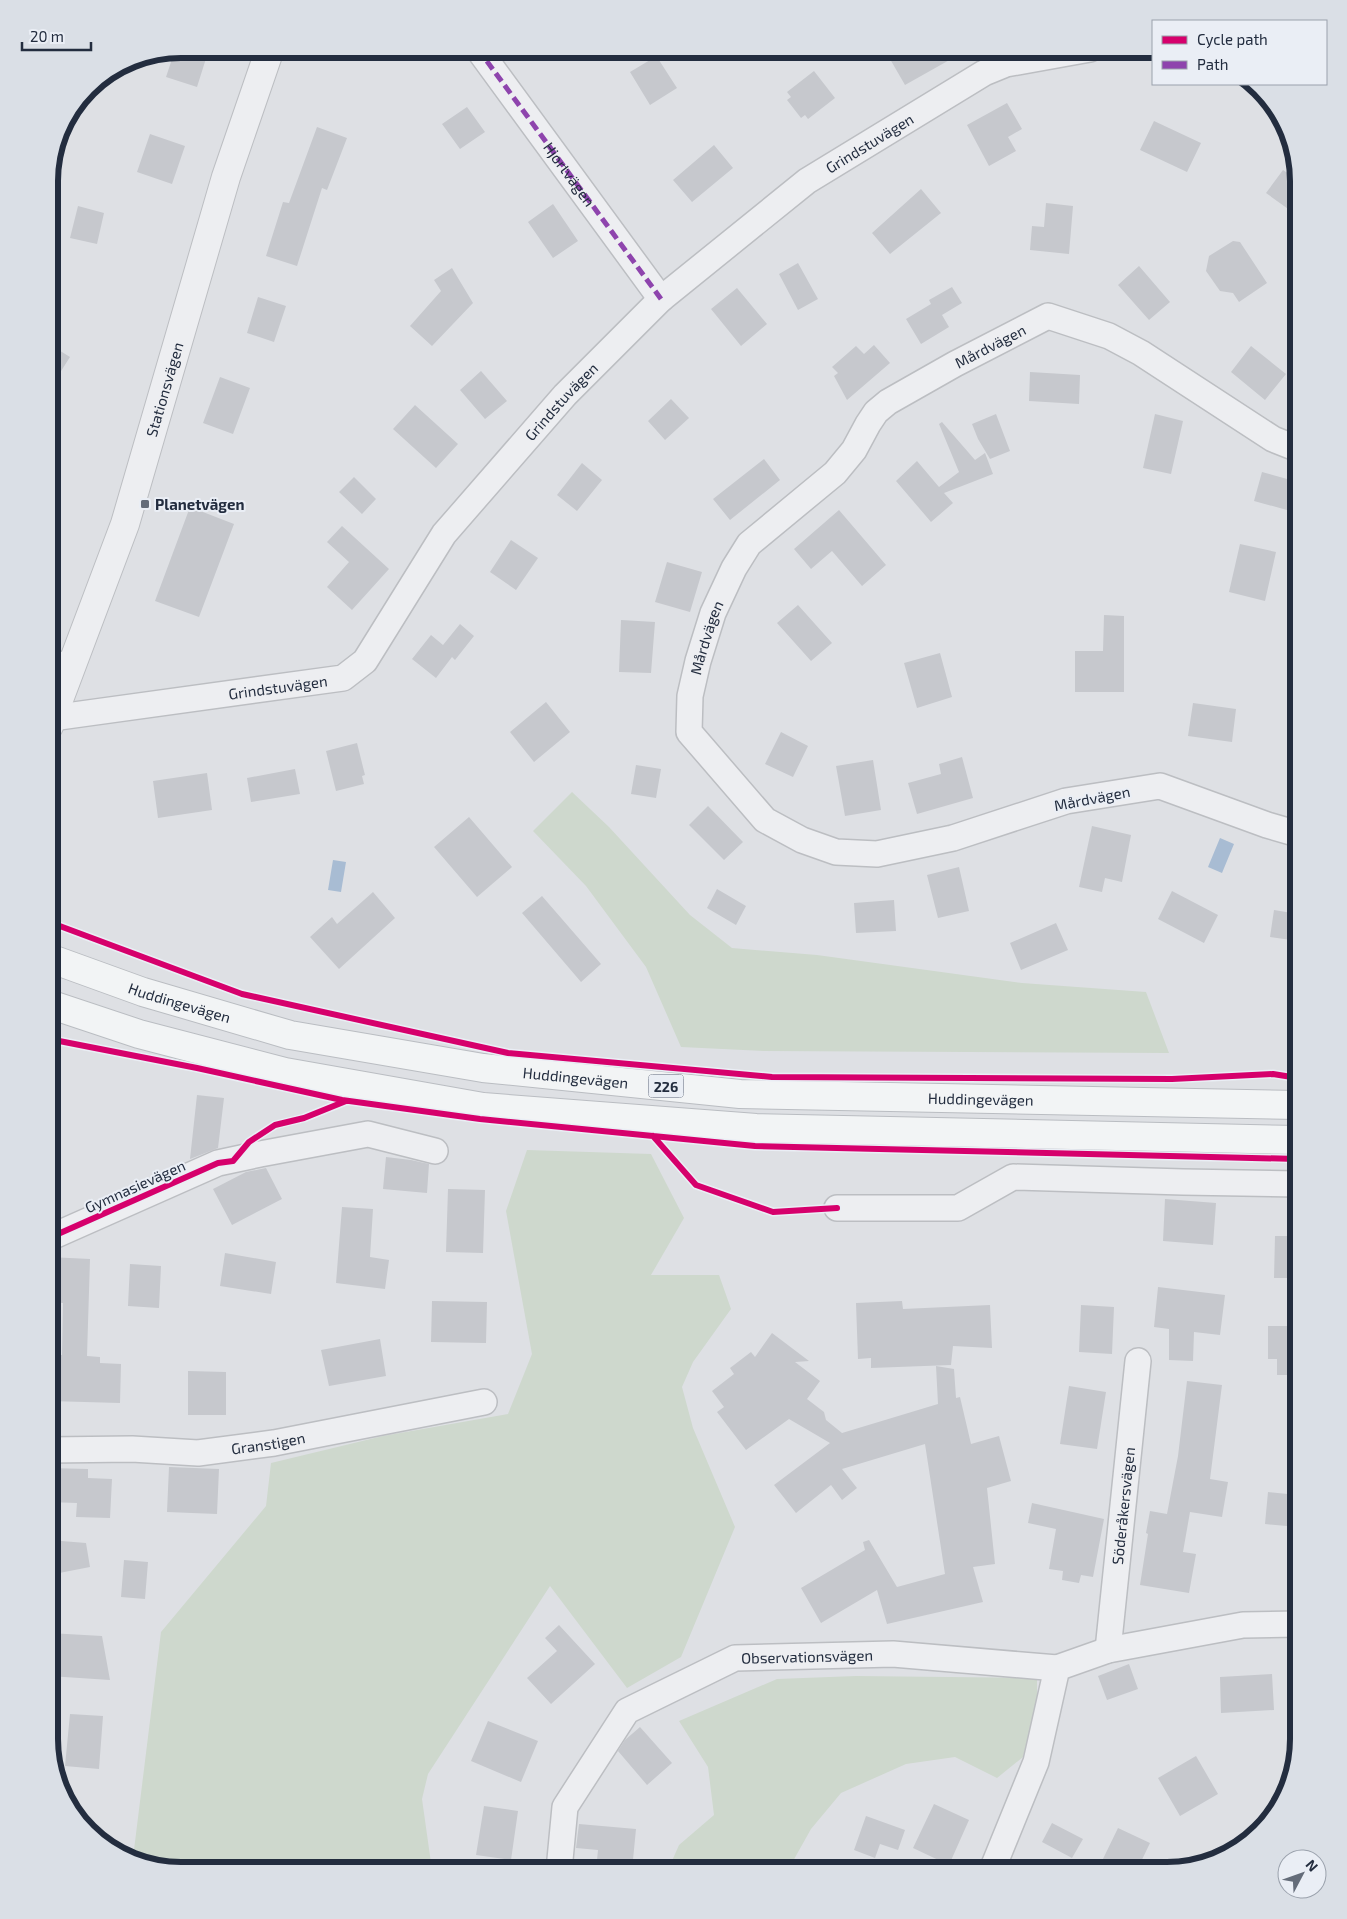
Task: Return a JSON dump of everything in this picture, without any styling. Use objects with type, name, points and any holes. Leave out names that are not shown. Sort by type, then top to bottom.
[{"type":"main road","name":"Huddingevägen","points":[[58,961],[143,992],[290,1036],[483,1068],[740,1094],[1290,1105]]},
{"type":"main road","points":[[58,1007],[139,1034],[285,1072],[482,1107],[756,1128],[1290,1140]]},
{"type":"street","name":"Stationsvägen","points":[[59,665],[125,524],[226,178],[267,58]]},
{"type":"street","name":"Hjortvägen","points":[[485,58],[661,299]]},
{"type":"street","name":"Grindstuvägen","points":[[58,721],[343,678],[365,661],[444,534],[565,395],[661,299],[807,181],[984,72],[1006,64],[1040,58]]},
{"type":"street","name":"Mårdvägen","points":[[1290,446],[1273,440],[1133,348],[1109,336],[1048,316],[955,364],[888,402],[872,418],[854,450],[835,473],[749,544],[734,568],[713,613],[698,661],[690,696],[689,732],[765,820],[802,840],[836,852],[877,854],[953,838],[1066,801],[1160,786],[1290,831]]},
{"type":"street","name":"Gymnasievägen","points":[[58,1234],[218,1163],[368,1134],[435,1152]]},
{"type":"street","points":[[837,1208],[958,1208],[1013,1176],[1290,1184]]},
{"type":"street","name":"Söderåkersvägen","points":[[1108,1650],[1138,1361]]},
{"type":"street","name":"Granstigen","points":[[58,1450],[132,1449],[198,1454],[274,1443],[484,1402]]},
{"type":"street","points":[[995,1862],[1036,1762],[1056,1668],[1108,1650],[1243,1624],[1290,1624]]},
{"type":"street","name":"Observationsvägen","points":[[560,1861],[566,1807],[627,1711],[735,1658],[893,1654],[1056,1668]]},
{"type":"shaded area","points":[[572,792],[609,827],[690,915],[732,948],[817,955],[1022,983],[1146,992],[1169,1053],[764,1051],[681,1047],[646,967],[586,886],[533,831]]},
{"type":"shaded area","points":[[527,1150],[651,1154],[684,1218],[651,1275],[719,1275],[731,1309],[693,1362],[682,1387],[693,1428],[735,1527],[681,1657],[627,1688],[550,1586],[428,1774],[422,1799],[431,1861],[173,1861],[157,1859],[134,1852],[161,1632],[266,1506],[271,1463],[383,1436],[508,1414],[532,1354],[506,1211]]},
{"type":"shaded area","points":[[856,1676],[1037,1678],[1037,1703],[1023,1757],[997,1778],[955,1757],[906,1764],[841,1793],[811,1829],[793,1862],[672,1862],[679,1845],[714,1815],[708,1767],[679,1721],[777,1679]]},
{"type":"water","points":[[1220,838],[1234,844],[1222,873],[1208,867]]},
{"type":"water","points":[[333,860],[346,862],[341,892],[328,890]]},
{"type":"building","points":[[172,58],[206,58],[197,87],[166,77]]},
{"type":"building","points":[[653,58],[658,58],[677,88],[650,105],[630,72]]},
{"type":"building","points":[[892,58],[953,58],[905,85],[890,59]]},
{"type":"building","points":[[814,71],[835,98],[808,119],[805,115],[801,118],[787,100],[791,97],[787,92]]},
{"type":"building","points":[[1007,103],[1022,129],[1008,137],[1016,151],[989,166],[967,125]]},
{"type":"building","points":[[467,107],[485,132],[460,149],[442,124]]},
{"type":"building","points":[[1154,121],[1201,143],[1187,172],[1140,150]]},
{"type":"building","points":[[317,127],[347,138],[327,190],[322,188],[297,266],[266,256],[283,202],[289,203]]},
{"type":"building","points":[[150,134],[185,146],[172,184],[137,172]]},
{"type":"building","points":[[714,145],[733,168],[692,202],[673,180]]},
{"type":"building","points":[[1283,170],[1289,174],[1290,210],[1266,193]]},
{"type":"building","points":[[921,189],[941,213],[890,254],[872,233]]},
{"type":"building","points":[[1046,203],[1073,206],[1069,254],[1030,250],[1032,226],[1044,227]]},
{"type":"building","points":[[553,204],[578,241],[553,258],[528,222]]},
{"type":"building","points":[[78,206],[104,213],[97,244],[70,238]]},
{"type":"building","points":[[1233,241],[1240,242],[1267,283],[1239,302],[1233,293],[1220,291],[1206,271],[1209,256]]},
{"type":"building","points":[[798,263],[818,299],[798,310],[779,274]]},
{"type":"building","points":[[1139,266],[1170,302],[1149,320],[1118,285]]},
{"type":"building","points":[[452,268],[473,303],[432,346],[410,326],[441,291],[434,280]]},
{"type":"building","points":[[952,287],[962,303],[942,315],[949,327],[921,344],[906,319],[931,304],[929,300]]},
{"type":"building","points":[[737,288],[767,324],[741,346],[711,309]]},
{"type":"building","points":[[258,297],[286,306],[274,342],[247,333]]},
{"type":"building","points":[[874,345],[890,363],[847,400],[834,376],[838,373],[832,367],[856,346],[864,354]]},
{"type":"building","points":[[1251,346],[1286,374],[1265,400],[1231,372]]},
{"type":"building","points":[[58,350],[70,357],[58,376]]},
{"type":"building","points":[[481,371],[507,401],[485,419],[460,390]]},
{"type":"building","points":[[1030,372],[1080,375],[1079,404],[1029,401]]},
{"type":"building","points":[[220,377],[250,388],[233,434],[203,423]]},
{"type":"building","points":[[671,399],[689,418],[665,440],[648,421]]},
{"type":"building","points":[[415,405],[458,444],[436,468],[393,429]]},
{"type":"building","points":[[996,414],[1010,451],[990,459],[978,439],[972,424]]},
{"type":"building","points":[[1155,414],[1183,421],[1171,474],[1143,468]]},
{"type":"building","points":[[942,422],[975,460],[985,453],[993,474],[944,493],[953,503],[931,522],[896,481],[917,461],[939,487],[959,472],[939,424]]},
{"type":"building","points":[[764,459],[780,480],[730,520],[713,499]]},
{"type":"building","points":[[582,463],[602,480],[577,511],[557,495]]},
{"type":"building","points":[[1262,472],[1290,480],[1290,511],[1254,501]]},
{"type":"building","points":[[354,477],[376,499],[362,514],[339,492]]},
{"type":"building","points":[[190,507],[234,524],[199,617],[155,601]]},
{"type":"building","points":[[839,510],[886,565],[862,586],[832,551],[811,569],[794,549]]},
{"type":"building","points":[[342,526],[389,569],[352,610],[327,587],[349,562],[327,542]]},
{"type":"building","points":[[511,540],[538,558],[516,590],[490,572]]},
{"type":"building","points":[[1240,544],[1276,552],[1265,601],[1229,592]]},
{"type":"building","points":[[667,562],[702,572],[690,612],[655,602]]},
{"type":"building","points":[[798,605],[832,643],[811,661],[777,623]]},
{"type":"building","points":[[1104,615],[1124,616],[1124,692],[1075,692],[1075,651],[1103,651]]},
{"type":"building","points":[[621,620],[655,622],[651,673],[619,672]]},
{"type":"building","points":[[460,624],[474,636],[455,660],[452,657],[436,678],[412,659],[431,635],[443,645]]},
{"type":"building","points":[[940,653],[952,697],[917,708],[904,663]]},
{"type":"building","points":[[546,702],[570,732],[534,762],[510,732]]},
{"type":"building","points":[[1193,703],[1236,709],[1232,742],[1188,736]]},
{"type":"building","points":[[781,732],[808,746],[793,777],[765,764]]},
{"type":"building","points":[[357,743],[365,775],[362,776],[364,784],[336,791],[326,751]]},
{"type":"building","points":[[962,757],[973,798],[917,814],[908,783],[941,774],[939,764]]},
{"type":"building","points":[[873,760],[881,810],[845,816],[836,766]]},
{"type":"building","points":[[636,765],[661,769],[656,798],[631,794]]},
{"type":"building","points":[[295,769],[300,794],[251,802],[247,778]]},
{"type":"building","points":[[207,773],[212,810],[158,818],[153,781]]},
{"type":"building","points":[[708,806],[743,842],[724,860],[689,825]]},
{"type":"building","points":[[469,817],[512,867],[477,897],[434,847]]},
{"type":"building","points":[[1092,826],[1131,835],[1122,882],[1105,878],[1102,892],[1079,887]]},
{"type":"building","points":[[959,867],[969,911],[938,918],[927,875]]},
{"type":"building","points":[[717,889],[746,906],[736,925],[707,908]]},
{"type":"building","points":[[1172,891],[1218,915],[1204,943],[1158,919]]},
{"type":"building","points":[[373,892],[395,918],[339,969],[310,937],[332,917],[337,924]]},
{"type":"building","points":[[542,896],[601,964],[581,982],[522,913]]},
{"type":"building","points":[[894,900],[896,931],[856,933],[854,903]]},
{"type":"building","points":[[1274,910],[1290,913],[1290,940],[1270,937]]},
{"type":"building","points":[[1056,923],[1068,950],[1021,970],[1010,943]]},
{"type":"building","points":[[197,1095],[224,1098],[218,1148],[190,1159]]},
{"type":"building","points":[[386,1157],[429,1164],[427,1193],[383,1189]]},
{"type":"building","points":[[266,1168],[282,1199],[232,1225],[213,1189],[246,1172]]},
{"type":"building","points":[[448,1189],[485,1190],[483,1253],[446,1252]]},
{"type":"building","points":[[1165,1199],[1216,1203],[1213,1245],[1163,1241]]},
{"type":"building","points":[[342,1207],[373,1209],[370,1257],[389,1260],[385,1289],[336,1283]]},
{"type":"building","points":[[1275,1236],[1290,1236],[1290,1278],[1274,1278]]},
{"type":"building","points":[[225,1253],[276,1262],[271,1294],[220,1286]]},
{"type":"building","points":[[58,1257],[90,1259],[87,1356],[100,1357],[100,1363],[121,1364],[120,1403],[58,1401],[58,1355],[62,1355],[63,1303],[58,1303]]},
{"type":"building","points":[[130,1264],[161,1266],[159,1308],[128,1306]]},
{"type":"building","points":[[1158,1287],[1225,1295],[1220,1335],[1194,1332],[1193,1361],[1169,1360],[1169,1329],[1154,1327]]},
{"type":"building","points":[[432,1301],[487,1302],[486,1343],[431,1342]]},
{"type":"building","points":[[902,1301],[903,1309],[990,1305],[992,1348],[953,1346],[951,1365],[871,1368],[871,1358],[858,1359],[856,1303]]},
{"type":"building","points":[[1081,1305],[1114,1307],[1112,1354],[1079,1352]]},
{"type":"building","points":[[1268,1326],[1290,1326],[1290,1375],[1277,1375],[1277,1359],[1268,1359]]},
{"type":"building","points":[[772,1333],[809,1361],[795,1362],[820,1381],[807,1399],[824,1412],[826,1420],[842,1433],[938,1404],[936,1366],[954,1369],[956,1398],[960,1397],[971,1444],[999,1436],[1011,1481],[987,1488],[995,1564],[973,1567],[983,1602],[887,1624],[877,1590],[821,1623],[801,1588],[865,1550],[863,1542],[869,1540],[897,1587],[945,1574],[925,1444],[842,1469],[857,1488],[842,1500],[831,1485],[796,1513],[774,1485],[830,1443],[789,1419],[746,1450],[717,1412],[724,1407],[712,1391],[734,1374],[730,1368],[751,1352],[755,1357]]},
{"type":"building","points":[[380,1339],[386,1376],[329,1386],[321,1350]]},
{"type":"building","points":[[188,1371],[226,1372],[226,1415],[188,1415]]},
{"type":"building","points":[[1187,1381],[1222,1385],[1210,1479],[1228,1482],[1222,1517],[1190,1512],[1183,1552],[1196,1554],[1189,1593],[1140,1585],[1150,1511],[1167,1514],[1178,1456]]},
{"type":"building","points":[[1069,1386],[1106,1392],[1097,1449],[1060,1444]]},
{"type":"building","points":[[169,1467],[219,1469],[217,1514],[167,1512]]},
{"type":"building","points":[[58,1468],[88,1469],[88,1478],[112,1479],[110,1518],[76,1517],[77,1503],[58,1502]]},
{"type":"building","points":[[1268,1492],[1290,1494],[1290,1526],[1265,1524]]},
{"type":"building","points":[[1032,1503],[1104,1519],[1093,1577],[1081,1575],[1079,1583],[1062,1580],[1063,1571],[1049,1569],[1056,1529],[1028,1523]]},
{"type":"building","points":[[58,1541],[86,1543],[90,1567],[58,1573]]},
{"type":"building","points":[[124,1560],[148,1562],[145,1599],[121,1597]]},
{"type":"building","points":[[559,1625],[595,1664],[551,1704],[527,1678],[557,1651],[545,1638]]},
{"type":"building","points":[[58,1634],[102,1636],[110,1680],[58,1677]]},
{"type":"building","points":[[1129,1664],[1138,1689],[1107,1700],[1098,1676]]},
{"type":"building","points":[[1272,1674],[1274,1710],[1221,1713],[1220,1677]]},
{"type":"building","points":[[70,1714],[103,1716],[99,1769],[65,1766]]},
{"type":"building","points":[[488,1721],[538,1741],[521,1782],[471,1761]]},
{"type":"building","points":[[640,1727],[672,1763],[647,1785],[618,1751],[625,1740]]},
{"type":"building","points":[[1196,1756],[1218,1794],[1180,1816],[1158,1778]]},
{"type":"building","points":[[934,1804],[969,1820],[950,1862],[942,1862],[913,1848]]},
{"type":"building","points":[[484,1806],[518,1811],[511,1860],[476,1855]]},
{"type":"building","points":[[866,1816],[905,1830],[898,1850],[880,1844],[875,1858],[854,1850]]},
{"type":"building","points":[[1052,1823],[1083,1839],[1072,1858],[1042,1842]]},
{"type":"building","points":[[579,1824],[636,1829],[633,1861],[597,1861],[598,1850],[576,1848]]},
{"type":"building","points":[[1118,1828],[1150,1843],[1141,1862],[1102,1862]]},
{"type":"marked path","points":[[485,58],[661,299]]},
{"type":"cycle path","points":[[58,925],[242,994],[508,1053],[772,1077],[1172,1079],[1273,1074],[1290,1077]]},
{"type":"cycle path","points":[[58,1041],[197,1068],[342,1100],[480,1119],[755,1146],[1290,1159]]},
{"type":"cycle path","points":[[58,1234],[218,1163],[233,1161],[249,1142],[275,1125],[304,1118],[346,1101]]},
{"type":"cycle path","points":[[653,1136],[696,1185],[773,1212],[837,1208]]},
{"type":"place","name":"Planetvägen","points":[[145,504]]}]
